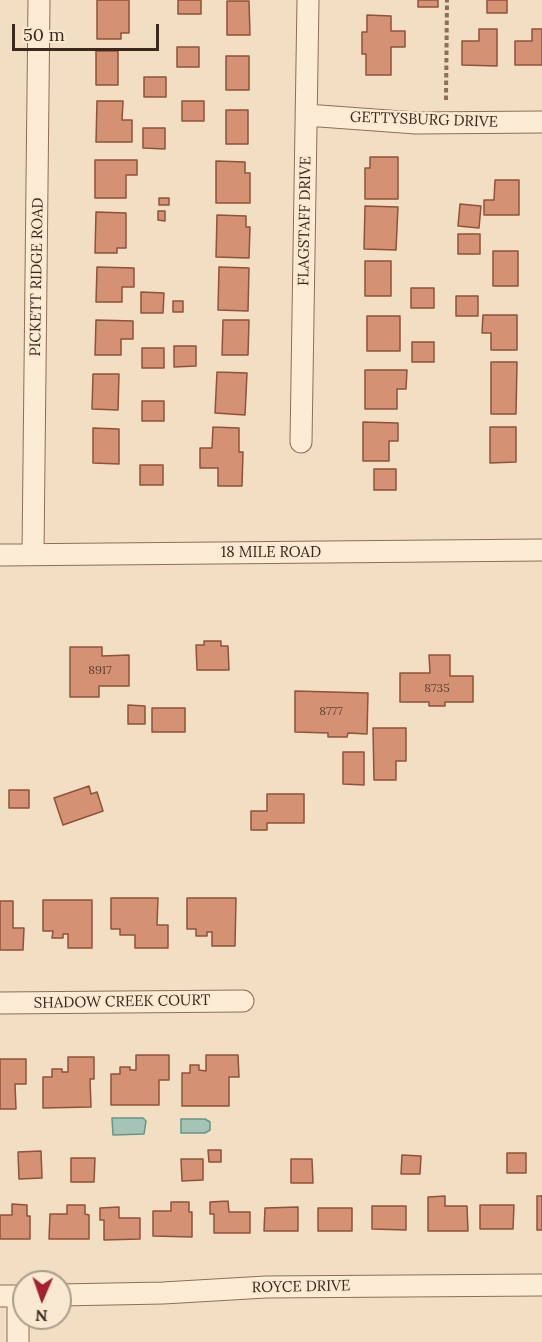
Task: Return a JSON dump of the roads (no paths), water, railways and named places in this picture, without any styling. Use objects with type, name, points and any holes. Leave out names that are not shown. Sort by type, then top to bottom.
[{"type":"street","name":"PICKETT RIDGE ROAD","points":[[33,554],[39,0]]},
{"type":"street","name":"FLAGSTAFF DRIVE","points":[[301,442],[308,0]]},
{"type":"street","name":"GETTYSBURG DRIVE","points":[[306,115],[417,123],[542,122]]},
{"type":"street","name":"18 MILE ROAD","points":[[0,555],[542,550]]},
{"type":"street","name":"SHADOW CREEK COURT","points":[[0,1003],[243,1001]]},
{"type":"street","name":"ROYCE DRIVE","points":[[72,1295],[163,1293],[266,1287],[542,1285]]}]
